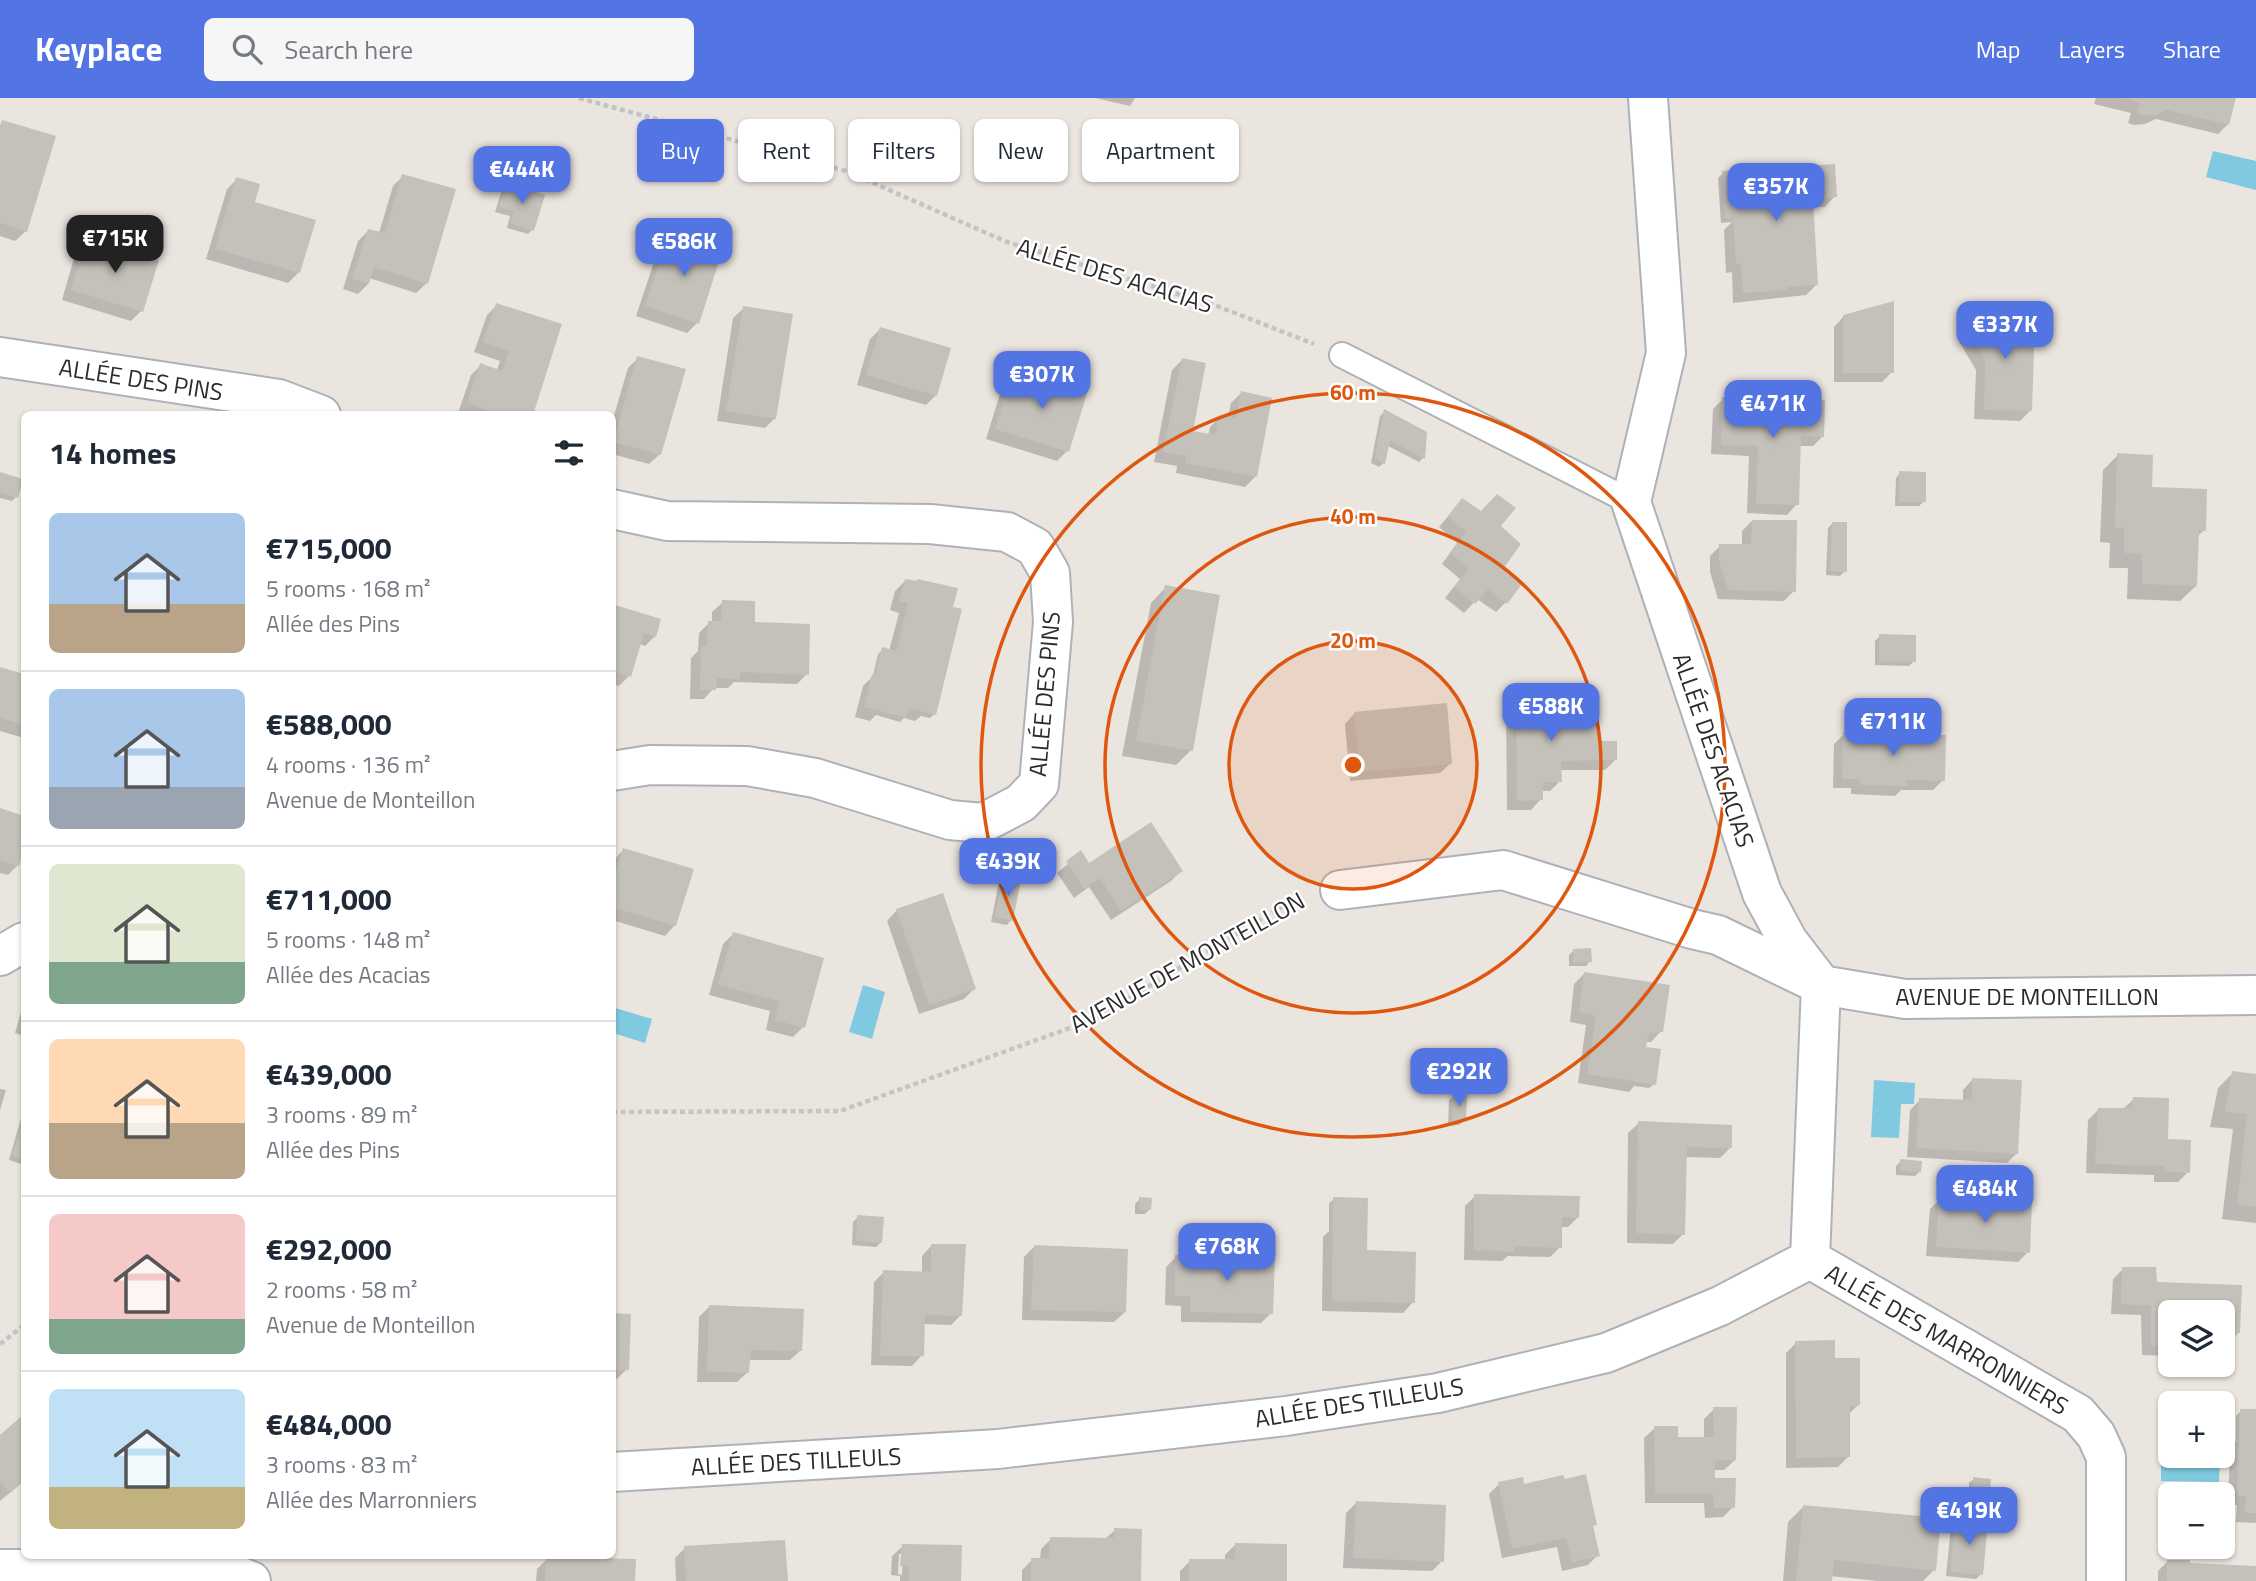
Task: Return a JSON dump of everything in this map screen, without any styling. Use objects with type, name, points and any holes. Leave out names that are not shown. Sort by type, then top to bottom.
[{"type":"street","points":[[1630,502],[1666,353],[1648,98]]},
{"type":"street","name":"ALLÉE DES PINS","points":[[0,357],[279,399],[310,411]]},
{"type":"street","name":"ALLÉE DES ACACIAS","points":[[1630,502],[1762,893],[1788,941],[1821,985]]},
{"type":"street","name":"ALLÉE DES PINS","points":[[616,510],[667,522],[930,524],[1007,531],[1035,547],[1049,573],[1054,622],[1039,784],[1021,803],[983,823],[950,820],[815,778],[747,766],[650,765],[616,770]]},
{"type":"street","name":"AVENUE DE MONTEILLON","points":[[1340,890],[1503,870],[1718,935],[1821,985],[1905,999],[2256,995]]},
{"type":"street","points":[[0,956],[21,944]]},
{"type":"street","points":[[1810,1259],[1821,985]]},
{"type":"street","name":"ALLÉE DES TILLEULS","points":[[616,1472],[998,1449],[1286,1416],[1438,1393],[1605,1353],[1720,1306],[1810,1259]]},
{"type":"street","name":"ALLÉE DES MARRONNIERS","points":[[1810,1259],[2078,1414],[2096,1435],[2106,1457],[2106,1581]]},
{"type":"street","points":[[0,1569],[78,1569],[218,1559],[251,1581]]},
{"type":"lane","points":[[1342,355],[1630,502]]},
{"type":"path","name":"ALLÉE DES ACACIAS","points":[[579,98],[846,171],[1007,242],[1217,306],[1342,355]]},
{"type":"path","name":"AVENUE DE MONTEILLON","points":[[616,1112],[840,1111],[1092,1020],[1304,894],[1340,890]]},
{"type":"path","points":[[0,1345],[21,1328]]},
{"type":"water","points":[[2213,151],[2256,161],[2256,190],[2206,177]]},
{"type":"water","points":[[863,985],[885,992],[872,1039],[849,1032]]},
{"type":"water","points":[[616,1008],[652,1019],[645,1043],[616,1034]]},
{"type":"water","points":[[1874,1080],[1915,1083],[1914,1104],[1901,1104],[1899,1138],[1871,1137]]},
{"type":"water","points":[[2161,1468],[2220,1468],[2219,1482],[2161,1481]]},
{"type":"building","points":[[2123,98],[2236,98],[2229,125],[2167,110],[2157,115],[2137,113],[2140,103]]},
{"type":"building","points":[[2,120],[56,136],[27,232],[0,223]]},
{"type":"building","points":[[1835,164],[1837,197],[1813,199],[1818,285],[1743,293],[1741,263],[1736,264],[1733,218],[1725,219],[1722,171]]},
{"type":"building","points":[[402,174],[456,189],[428,284],[374,267],[369,284],[352,279],[368,229],[385,233]]},
{"type":"building","points":[[236,177],[260,184],[255,202],[316,220],[300,273],[215,249]]},
{"type":"building","points":[[506,183],[545,195],[534,231],[510,223],[514,211],[499,207]]},
{"type":"building","points":[[670,232],[723,249],[699,324],[645,306]]},
{"type":"building","points":[[86,239],[159,260],[143,312],[71,290]]},
{"type":"building","points":[[1894,301],[1894,373],[1843,373],[1843,315]]},
{"type":"building","points":[[496,303],[562,324],[534,411],[491,411],[467,403],[480,363],[502,371],[509,351],[483,342]]},
{"type":"building","points":[[2008,303],[2034,348],[2032,411],[1984,410],[1985,359],[1966,327]]},
{"type":"building","points":[[743,306],[793,314],[776,419],[726,411]]},
{"type":"building","points":[[880,327],[951,348],[937,396],[866,375]]},
{"type":"building","points":[[637,356],[686,369],[661,455],[616,443],[616,431]]},
{"type":"building","points":[[1182,358],[1206,363],[1193,431],[1215,435],[1219,415],[1236,418],[1241,391],[1272,398],[1257,477],[1185,463],[1186,456],[1163,452]]},
{"type":"building","points":[[1013,371],[1063,387],[1065,380],[1089,387],[1069,452],[995,429]]},
{"type":"building","points":[[1722,397],[1825,400],[1824,437],[1801,436],[1799,505],[1756,504],[1758,446],[1721,445]]},
{"type":"building","points":[[1384,409],[1427,432],[1425,459],[1390,440],[1385,464],[1375,458]]},
{"type":"building","points":[[2117,453],[2153,455],[2152,487],[2207,489],[2206,531],[2199,530],[2197,586],[2142,584],[2142,554],[2124,553],[2124,528],[2115,527]]},
{"type":"building","points":[[1899,471],[1926,472],[1926,502],[1899,502]]},
{"type":"building","points":[[0,472],[21,478],[18,498],[0,492]]},
{"type":"building","points":[[1497,494],[1516,508],[1501,526],[1521,544],[1503,569],[1522,584],[1507,604],[1488,589],[1475,604],[1454,587],[1469,568],[1450,553],[1466,532],[1448,516],[1462,498],[1481,511]]},
{"type":"building","points":[[1752,520],[1797,520],[1796,592],[1728,590],[1719,561],[1719,544],[1751,544]]},
{"type":"building","points":[[1832,522],[1847,522],[1847,572],[1830,571]]},
{"type":"building","points":[[905,579],[958,588],[953,607],[962,609],[936,715],[909,708],[906,718],[864,707],[882,647],[896,651],[908,603],[899,601]]},
{"type":"building","points":[[1165,585],[1220,595],[1193,751],[1136,741]]},
{"type":"building","points":[[722,600],[755,601],[755,622],[810,624],[809,675],[740,672],[740,679],[717,678],[716,690],[700,690],[701,646],[707,646],[708,621],[721,621]]},
{"type":"building","points":[[616,605],[661,619],[656,637],[644,633],[631,677],[616,672]]},
{"type":"building","points":[[1879,634],[1916,635],[1916,662],[1879,661]]},
{"type":"building","points":[[0,667],[21,673],[21,724],[0,718]]},
{"type":"building","points":[[1553,688],[1554,723],[1598,722],[1599,741],[1617,741],[1617,760],[1561,761],[1562,782],[1543,782],[1543,800],[1517,801],[1516,689]]},
{"type":"building","points":[[1447,703],[1452,764],[1360,772],[1354,712]]},
{"type":"building","points":[[1843,732],[1946,735],[1945,781],[1907,780],[1907,786],[1860,785],[1860,779],[1842,779]]},
{"type":"building","points":[[0,808],[21,815],[21,860],[19,866],[0,860]]},
{"type":"building","points":[[1151,822],[1183,871],[1121,911],[1100,878],[1084,889],[1066,861],[1081,850],[1089,863]]},
{"type":"building","points":[[623,848],[694,869],[676,926],[616,908],[616,870]]},
{"type":"building","points":[[1003,875],[1021,879],[1013,921],[995,917]]},
{"type":"building","points":[[943,893],[976,989],[929,1005],[896,909]]},
{"type":"building","points":[[733,932],[824,958],[805,1028],[775,1020],[779,1001],[718,985]]},
{"type":"building","points":[[1591,948],[1592,962],[1573,963],[1573,949]]},
{"type":"building","points":[[1584,972],[1670,985],[1663,1032],[1649,1033],[1646,1047],[1661,1049],[1656,1085],[1587,1074],[1596,1016],[1579,1012]]},
{"type":"building","points":[[2232,1071],[2256,1074],[2256,1207],[2237,1204],[2247,1114],[2225,1112]]},
{"type":"building","points":[[1972,1078],[2022,1080],[2018,1154],[1916,1148],[1919,1098],[1972,1100]]},
{"type":"building","points":[[1453,1094],[1467,1094],[1466,1121],[1452,1122]]},
{"type":"building","points":[[2133,1097],[2169,1098],[2168,1139],[2191,1140],[2190,1173],[2164,1172],[2164,1166],[2095,1164],[2098,1108],[2132,1108]]},
{"type":"building","points":[[1638,1121],[1732,1125],[1732,1148],[1687,1147],[1685,1235],[1636,1233]]},
{"type":"building","points":[[21,1127],[21,1159],[12,1156]]},
{"type":"building","points":[[1900,1159],[1922,1161],[1921,1172],[1900,1171]]},
{"type":"building","points":[[1474,1194],[1580,1196],[1579,1218],[1562,1217],[1562,1248],[1514,1246],[1514,1252],[1474,1250]]},
{"type":"building","points":[[1139,1197],[1152,1198],[1151,1210],[1139,1210]]},
{"type":"building","points":[[1333,1197],[1368,1198],[1367,1250],[1416,1252],[1415,1303],[1332,1301]]},
{"type":"building","points":[[1939,1197],[2032,1201],[2030,1253],[1936,1247]]},
{"type":"building","points":[[857,1215],[884,1217],[882,1243],[856,1241]]},
{"type":"building","points":[[931,1244],[966,1244],[962,1316],[925,1315],[924,1356],[880,1356],[883,1270],[931,1272]]},
{"type":"building","points":[[1034,1245],[1128,1249],[1126,1312],[1031,1310]]},
{"type":"building","points":[[1175,1255],[1275,1256],[1273,1314],[1190,1312],[1190,1296],[1175,1296]]},
{"type":"building","points":[[2122,1267],[2156,1267],[2157,1282],[2242,1285],[2240,1333],[2235,1333],[2235,1300],[2158,1300],[2158,1346],[2151,1346],[2151,1306],[2121,1304]]},
{"type":"building","points":[[709,1305],[804,1309],[802,1351],[751,1350],[749,1373],[707,1372]]},
{"type":"building","points":[[616,1313],[631,1314],[629,1370],[616,1369]]},
{"type":"building","points":[[1835,1340],[1835,1358],[1860,1358],[1860,1405],[1850,1406],[1850,1457],[1796,1458],[1795,1341]]},
{"type":"building","points":[[1713,1407],[1737,1407],[1736,1460],[1715,1461],[1715,1478],[1736,1478],[1735,1508],[1714,1508],[1713,1494],[1655,1493],[1654,1426],[1678,1426],[1678,1437],[1714,1437]]},
{"type":"building","points":[[2240,1409],[2256,1409],[2256,1513],[2245,1513],[2246,1496],[2237,1496]]},
{"type":"building","points":[[21,1417],[21,1484],[10,1493],[0,1481],[0,1435]]},
{"type":"building","points":[[1586,1474],[1597,1525],[1593,1526],[1600,1556],[1572,1562],[1566,1538],[1512,1549],[1498,1482],[1523,1477],[1524,1484],[1563,1475],[1565,1479]]},
{"type":"building","points":[[1973,1477],[1991,1479],[1990,1490],[1973,1488]]},
{"type":"building","points":[[1356,1501],[1446,1505],[1444,1562],[1353,1558]]},
{"type":"building","points":[[1803,1505],[1941,1518],[1936,1571],[1834,1560],[1832,1581],[1796,1581]]},
{"type":"building","points":[[1955,1520],[1988,1522],[1983,1575],[1950,1572]]},
{"type":"building","points":[[1114,1528],[1142,1529],[1141,1581],[1031,1581],[1031,1558],[1049,1558],[1050,1537],[1114,1538]]},
{"type":"building","points":[[785,1540],[788,1581],[686,1581],[684,1546]]},
{"type":"building","points":[[1235,1543],[1287,1544],[1287,1581],[1189,1581],[1189,1559],[1234,1559]]},
{"type":"building","points":[[902,1544],[962,1545],[961,1581],[909,1581],[909,1567],[900,1566]]},
{"type":"building","points":[[546,1559],[636,1559],[635,1581],[545,1581]]},
{"type":"building","points":[[2167,1560],[2256,1566],[2256,1581],[2167,1581]]}]
